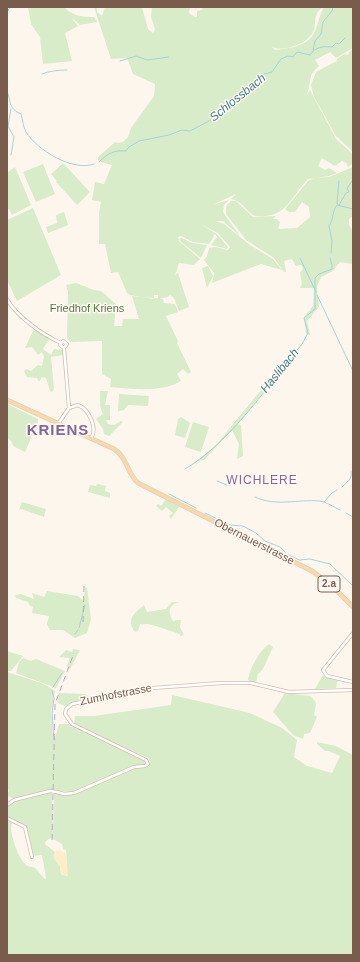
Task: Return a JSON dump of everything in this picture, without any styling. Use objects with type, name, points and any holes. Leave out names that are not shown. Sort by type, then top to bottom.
[{"type":"main road","name":"2.a","points":[[7,400],[91,438]]},
{"type":"main road","name":"Obernauerstrasse","points":[[91,438],[118,451],[124,458],[133,478],[148,488],[312,571],[331,585],[353,607]]},
{"type":"street","points":[[7,299],[20,316],[61,343],[66,343],[64,348],[69,408]]},
{"type":"street","points":[[61,343],[60,346],[64,348]]},
{"type":"street","points":[[69,402],[73,406]]},
{"type":"street","points":[[58,424],[69,408],[73,406],[82,407],[86,412],[93,428],[91,438]]},
{"type":"street","points":[[353,633],[323,671],[327,676],[353,682]]},
{"type":"street","name":"Zumhofstrasse","points":[[7,805],[14,800],[50,791],[64,794],[74,793],[134,767],[145,766],[148,764],[146,760],[72,724],[65,714],[66,709],[72,704],[153,688],[221,683],[251,683],[291,692],[353,690]]},
{"type":"street","points":[[7,818],[25,828],[32,857]]},
{"type":"green space","points":[[28,7],[64,7],[78,15],[94,17],[97,22],[80,25],[71,17],[78,26],[65,33],[72,61],[43,64],[40,37],[31,24]]},
{"type":"green space","points":[[94,7],[97,7],[97,12],[102,16],[105,7],[142,7],[148,29],[153,33],[155,29],[151,17],[152,7],[190,7],[189,13],[197,17],[197,11],[202,10],[203,7],[322,7],[316,16],[314,30],[310,36],[306,40],[293,47],[302,44],[311,38],[317,27],[324,7],[353,7],[353,48],[336,58],[330,52],[315,60],[319,66],[312,74],[309,89],[305,97],[310,90],[336,139],[353,154],[352,164],[348,167],[346,163],[342,161],[335,166],[322,158],[318,166],[325,170],[329,168],[337,173],[329,176],[308,179],[289,203],[273,215],[253,215],[240,203],[231,199],[236,194],[212,205],[229,200],[224,205],[223,212],[240,236],[223,221],[216,221],[224,224],[250,245],[273,259],[282,270],[261,264],[212,283],[214,273],[204,260],[207,256],[209,248],[215,247],[228,250],[230,247],[218,233],[200,224],[217,234],[228,247],[227,249],[211,245],[217,237],[215,234],[209,244],[193,242],[181,236],[178,237],[179,241],[200,259],[194,265],[179,263],[175,275],[178,273],[189,307],[179,311],[174,298],[170,295],[168,297],[158,299],[158,295],[154,295],[154,299],[130,295],[127,293],[118,272],[111,273],[105,244],[99,244],[99,212],[101,202],[92,200],[95,182],[104,184],[112,165],[98,161],[98,157],[115,142],[123,142],[128,137],[131,128],[154,96],[155,84],[133,74],[127,58],[111,59]],"holes":[[[272,47],[286,48],[275,50]]]},
{"type":"green space","points":[[353,49],[353,152],[336,136],[314,97],[311,85],[316,72],[337,61],[337,59],[344,54],[348,55]]},
{"type":"green space","points":[[63,163],[90,192],[77,205],[56,182],[57,181],[51,174]]},
{"type":"green space","points":[[43,164],[55,194],[36,202],[23,172]]},
{"type":"green space","points":[[15,167],[31,205],[12,215],[9,209],[7,210],[7,173]]},
{"type":"green space","points":[[353,167],[353,216],[349,219],[349,225],[352,230],[353,264],[340,262],[333,271],[321,277],[317,287],[319,307],[307,321],[310,335],[306,334],[304,317],[313,306],[314,288],[300,288],[302,284],[300,273],[303,269],[301,265],[296,266],[292,259],[284,261],[286,272],[284,272],[274,258],[246,240],[226,214],[226,206],[231,201],[236,201],[253,217],[276,216],[273,219],[277,219],[280,222],[278,229],[297,228],[310,217],[309,207],[302,202],[295,212],[289,212],[285,209],[308,181],[314,178],[329,177]]},
{"type":"green space","points":[[33,208],[61,275],[17,301],[7,280],[7,220]]},
{"type":"green space","points":[[64,212],[68,225],[48,233],[46,227],[57,223],[56,215]]},
{"type":"green space","points":[[182,238],[192,243],[207,245],[201,258],[181,242],[179,239]]},
{"type":"green space","points":[[208,266],[213,276],[207,288],[202,268]]},
{"type":"green space","name":"Friedhof Kriens","points":[[76,283],[101,291],[116,304],[114,326],[122,326],[123,319],[139,319],[132,296],[163,299],[164,303],[175,304],[178,312],[166,316],[191,372],[188,374],[183,369],[177,374],[181,381],[173,385],[156,389],[128,389],[110,387],[111,379],[102,374],[102,341],[70,342],[67,338],[68,291],[66,285]]},
{"type":"green space","points":[[34,329],[50,338],[43,349],[51,355],[54,349],[63,350],[63,355],[51,357],[54,389],[52,392],[50,391],[46,378],[42,377],[39,382],[37,378],[27,377],[24,371],[26,369],[31,371],[38,365],[42,366],[44,356],[42,352],[38,355],[32,347],[25,348]]},
{"type":"green space","points":[[261,390],[264,391],[238,424],[241,425],[243,456],[237,459],[239,444],[232,430],[204,460],[197,461],[216,445]]},
{"type":"green space","points":[[100,391],[108,391],[105,405],[110,405],[110,420],[106,420],[108,424],[114,425],[121,421],[123,422],[109,436],[104,434],[103,429],[96,419],[103,414],[100,406]]},
{"type":"green space","points":[[119,394],[149,396],[148,406],[128,405],[124,410],[118,411]]},
{"type":"green space","points":[[7,404],[38,419],[25,452],[13,446],[12,442],[7,438]]},
{"type":"green space","points":[[181,417],[190,423],[185,438],[175,435],[178,419]]},
{"type":"green space","points":[[193,422],[209,427],[201,452],[185,447]]},
{"type":"green space","points":[[98,484],[106,486],[105,491],[110,493],[110,498],[88,492],[90,485],[96,486]]},
{"type":"green space","points":[[166,499],[179,507],[171,519],[169,516],[173,513],[166,507],[162,511],[156,506],[158,504],[161,506]]},
{"type":"green space","points":[[22,502],[46,509],[44,517],[21,509],[19,510]]},
{"type":"green space","points":[[85,587],[87,588],[91,619],[87,633],[75,638],[63,630],[50,630],[47,624],[49,616],[32,613],[33,607],[30,606],[28,602],[16,598],[15,595],[21,594],[34,599],[32,593],[44,597],[47,591],[78,596],[84,601]]},
{"type":"green space","points":[[172,602],[179,602],[172,605],[170,613],[174,622],[175,620],[181,620],[180,627],[184,635],[180,636],[180,634],[146,624],[140,624],[138,631],[135,632],[131,623],[132,617],[144,605],[147,612],[166,609]]},
{"type":"green space","points":[[269,644],[273,647],[263,669],[258,674],[256,683],[250,682],[248,679],[253,664]]},
{"type":"green space","points":[[73,649],[80,650],[70,669],[67,666],[70,658],[59,657],[66,650],[72,652]]},
{"type":"green space","points":[[7,651],[23,656],[11,671],[7,671]]},
{"type":"green space","points":[[23,658],[31,661],[36,659],[65,671],[56,688],[16,673],[19,662]]},
{"type":"green space","points":[[7,672],[44,684],[55,691],[51,711],[53,738],[55,738],[59,724],[69,724],[148,762],[146,765],[133,767],[74,792],[56,791],[15,799],[7,796],[9,790],[7,788]]},
{"type":"green space","points":[[323,675],[327,678],[338,680],[336,688],[315,689]]},
{"type":"green space","points":[[59,693],[86,694],[89,698],[74,702],[66,707],[58,703]]},
{"type":"green space","points":[[285,693],[311,696],[316,703],[314,715],[317,717],[310,733],[304,734],[303,739],[293,735],[273,712]]},
{"type":"green space","points":[[172,695],[250,713],[282,728],[297,740],[294,757],[307,766],[332,773],[340,756],[329,751],[325,751],[317,744],[317,742],[336,746],[353,755],[353,955],[7,955],[7,819],[12,822],[11,826],[13,839],[21,859],[28,866],[35,868],[45,879],[46,878],[42,855],[33,856],[27,829],[8,818],[7,806],[17,800],[52,792],[53,833],[54,792],[68,794],[134,768],[146,768],[150,765],[150,761],[147,758],[74,725],[75,716],[94,716],[171,705]],"holes":[[[51,838],[62,844],[63,849],[66,850],[67,876],[61,874],[60,866],[54,856],[55,852],[45,844],[46,841]]]},
{"type":"sand","points":[[56,850],[66,853],[68,876],[61,874],[60,866],[54,859]]},
{"type":"waterway","name":"Schlossbach","points":[[7,12],[10,7]]},
{"type":"waterway","points":[[313,50],[315,41],[321,34],[323,22],[332,11],[333,7]]},
{"type":"waterway","name":"Schlossbach","points":[[99,162],[111,153],[126,151],[129,147],[139,141],[169,135],[182,130],[190,131],[211,120],[213,117],[223,114],[264,74],[272,72],[281,59],[288,56],[293,57],[297,52],[310,55],[314,50],[332,47],[336,43],[339,44],[345,38]]},
{"type":"waterway","points":[[120,61],[136,56],[147,60],[169,57]]},
{"type":"waterway","points":[[42,74],[67,70]]},
{"type":"waterway","points":[[7,91],[12,108],[21,114],[26,132],[38,146],[56,158],[66,162],[86,166],[94,164]]},
{"type":"waterway","points":[[11,109],[8,126],[14,137],[11,155]]},
{"type":"waterway","points":[[339,205],[346,193],[349,192],[347,188],[353,180]]},
{"type":"waterway","points":[[338,205],[339,181]]},
{"type":"waterway","points":[[331,253],[332,241],[329,226],[332,221],[335,207],[337,205],[353,209]]},
{"type":"waterway","points":[[300,258],[316,292]]},
{"type":"waterway","name":"Haslibach","points":[[185,469],[202,458],[233,429],[302,344],[308,333],[304,318],[315,309],[315,278],[319,274],[332,269],[330,258]]},
{"type":"waterway","points":[[317,295],[353,371]]},
{"type":"waterway","points":[[342,487],[348,482],[351,471]]},
{"type":"waterway","points":[[217,481],[227,485]]},
{"type":"waterway","points":[[324,502],[337,490]]},
{"type":"waterway","points":[[169,494],[196,508]]},
{"type":"waterway","points":[[255,497],[271,502],[320,501],[340,510]]},
{"type":"waterway","points":[[205,513],[230,525],[243,526],[256,533],[265,541],[280,547],[286,553]]},
{"type":"waterway","points":[[346,513],[353,517]]},
{"type":"waterway","points":[[289,555],[299,560],[310,559],[330,564],[353,586]]},
{"type":"waterway","points":[[79,628],[85,605]]},
{"type":"waterway","points":[[75,634],[78,630]]},
{"type":"waterway","points":[[53,687],[62,673]]},
{"type":"waterway","points":[[52,691],[54,698],[52,713],[54,740]]},
{"type":"railway","points":[[83,622],[84,584]]},
{"type":"railway","points":[[52,840],[55,704],[74,653]]},
{"type":"district","name":"KRIENS","points":[[58,431]]},
{"type":"district","name":"WICHLERE","points":[[262,481]]}]
